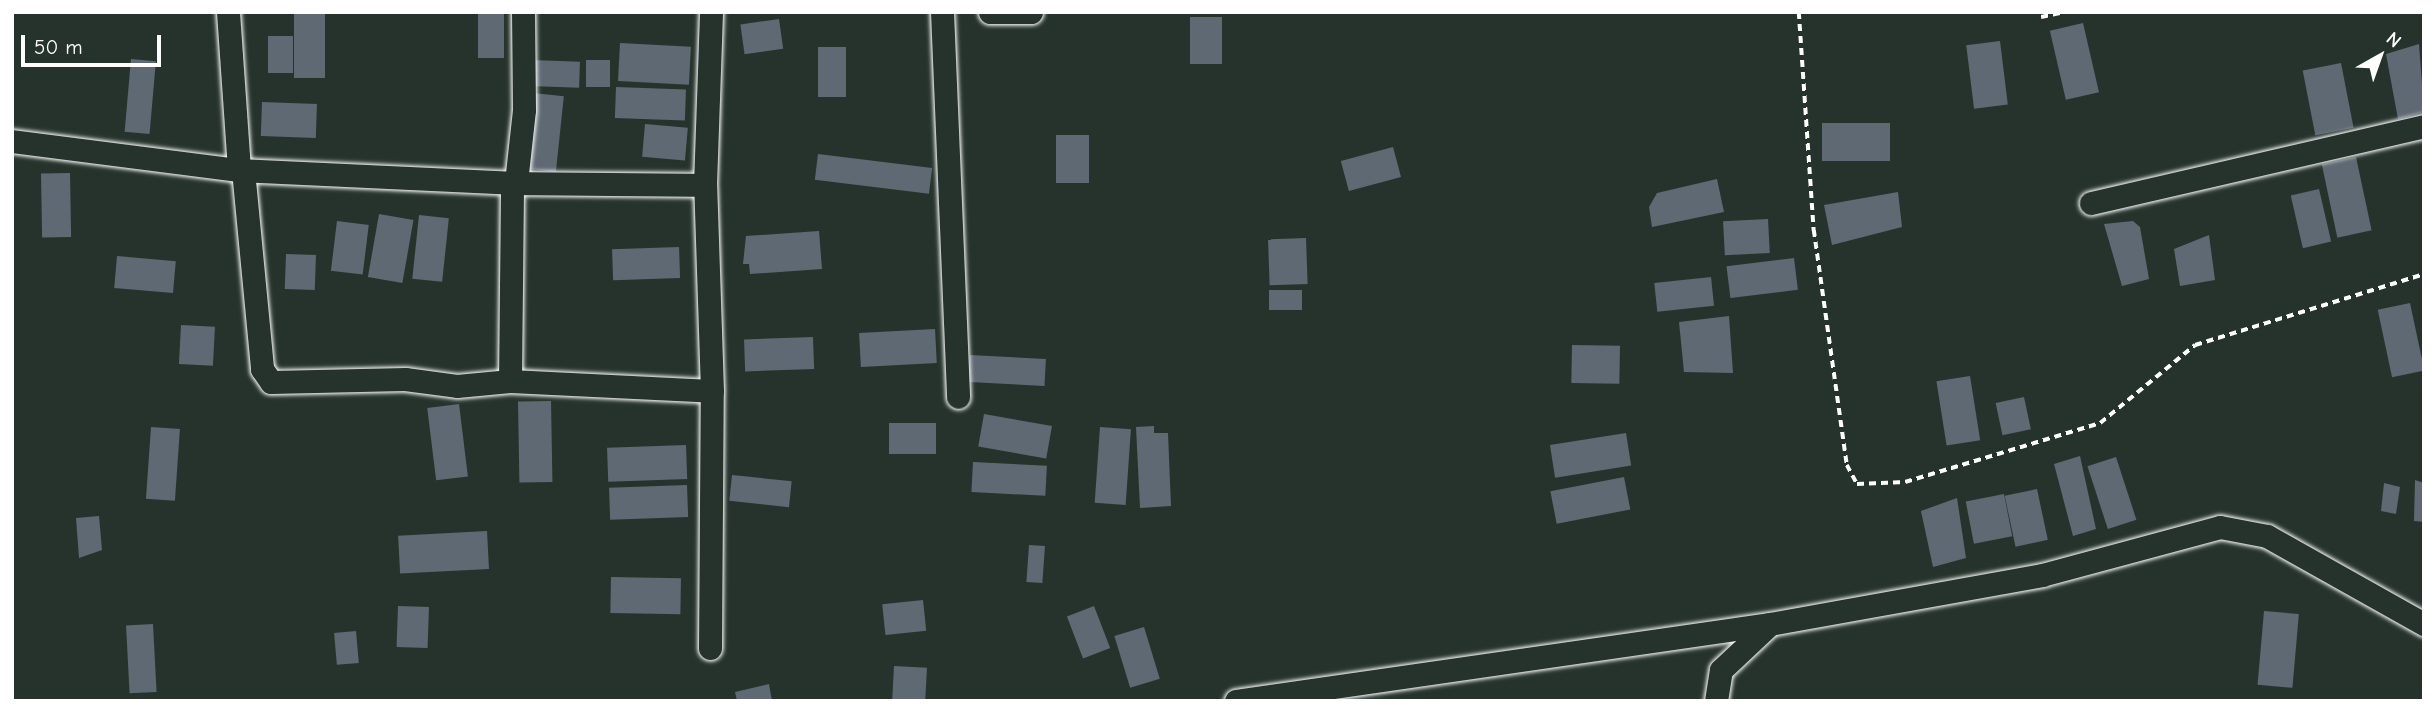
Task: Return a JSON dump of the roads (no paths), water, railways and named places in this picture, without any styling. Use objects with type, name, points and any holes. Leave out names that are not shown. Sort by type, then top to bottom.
[{"type":"street","points":[[228,12],[241,170],[265,378],[457,386],[510,381],[712,391]]},
{"type":"street","points":[[510,381],[514,183],[524,110],[523,12]]},
{"type":"street","points":[[710,648],[712,391],[705,185],[711,12]]},
{"type":"street","points":[[942,12],[958,397]]},
{"type":"street","points":[[990,12],[1031,12]]},
{"type":"street","points":[[2091,203],[2424,126]]},
{"type":"street","points":[[12,141],[241,170],[514,183],[705,185]]},
{"type":"street","points":[[1236,701],[1770,624],[2042,575],[2220,527],[2267,536],[2424,624]]},
{"type":"street","points":[[1716,701],[1721,670],[1770,624]]}]
